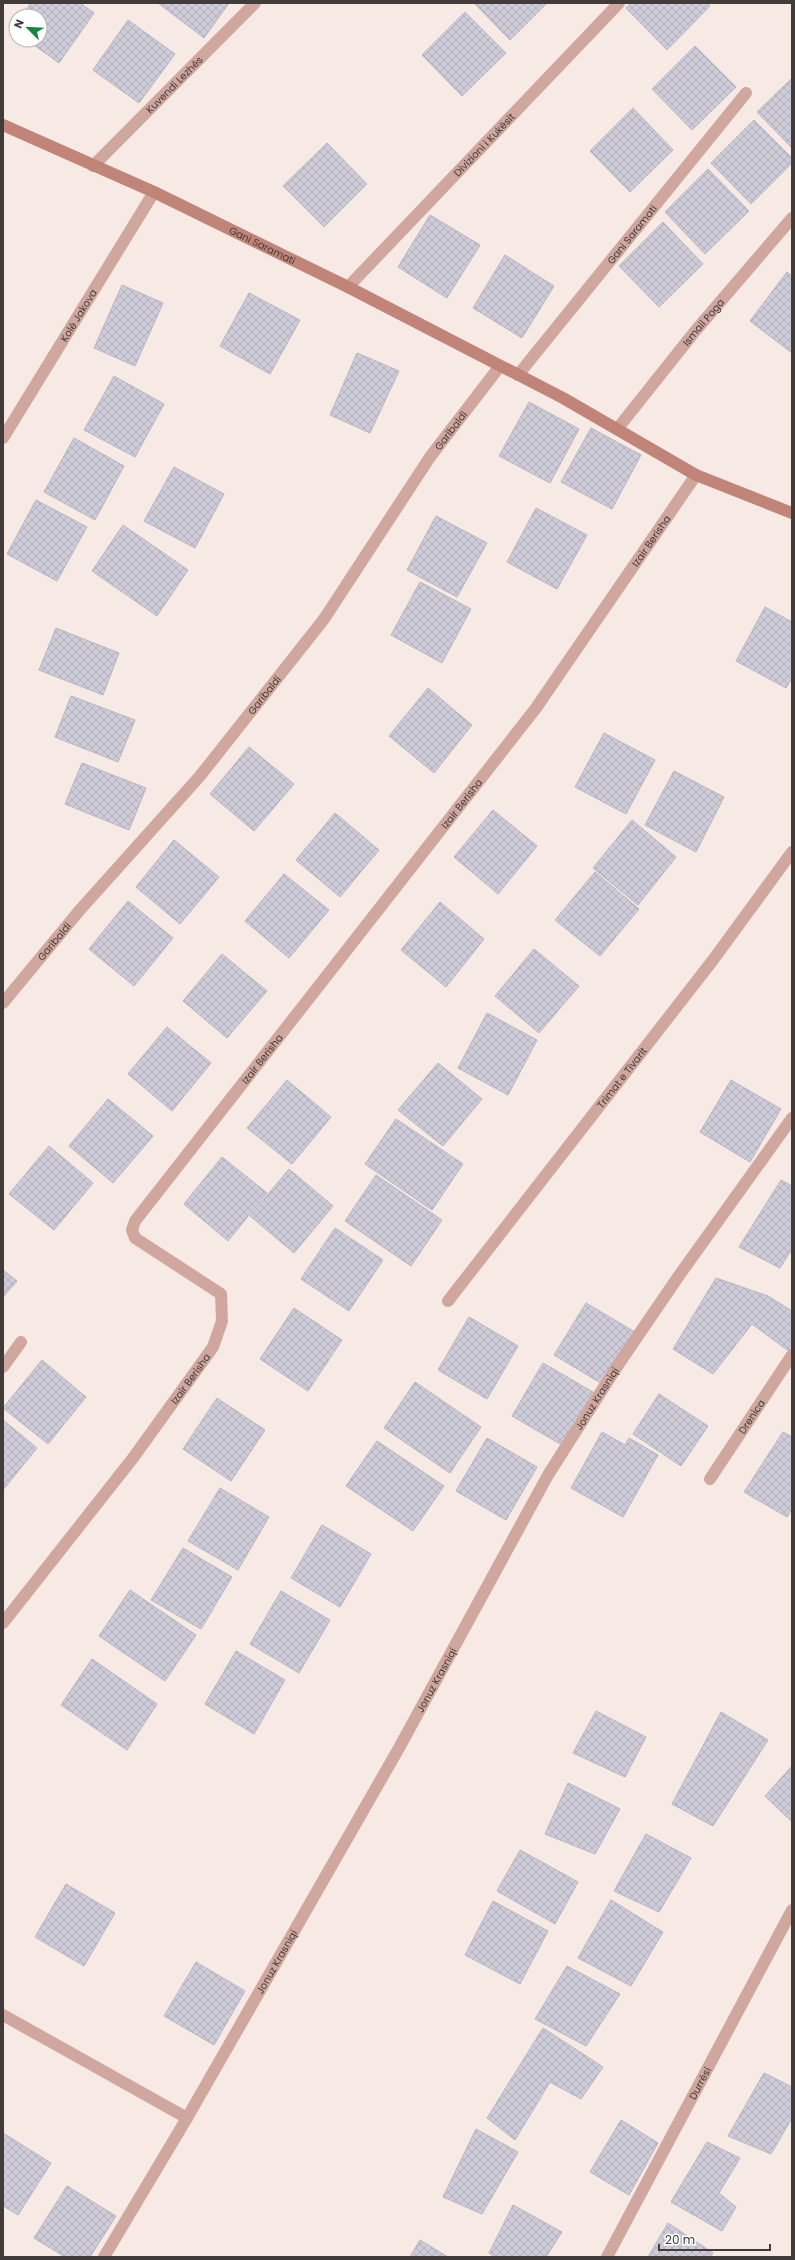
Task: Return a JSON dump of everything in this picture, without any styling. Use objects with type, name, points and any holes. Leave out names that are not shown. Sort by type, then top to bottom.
[{"type":"street","name":"Kuvendi Lezhës","points":[[92,166],[256,3]]},
{"type":"street","name":"Divizioni i Kukësit","points":[[348,287],[619,3]]},
{"type":"street","name":"Gani Saramati","points":[[518,375],[746,93]]},
{"type":"street","name":"Gani Saramati","points":[[3,125],[92,166],[154,192],[348,287],[618,428],[696,475],[792,513]]},
{"type":"street","name":"Kolë Jakova","points":[[3,438],[154,192]]},
{"type":"street","name":"Ismail Poga","points":[[618,428],[696,330],[792,218]]},
{"type":"street","name":"Garibaldi","points":[[3,1004],[79,911],[200,776],[324,619],[430,457],[500,366]]},
{"type":"street","name":"Izair Berisha","points":[[3,1623],[138,1452],[213,1348],[222,1321],[221,1294],[135,1238],[132,1230],[135,1221],[536,708],[696,475]]},
{"type":"street","name":"Trimat e Tivarit","points":[[448,1301],[713,960],[792,852]]},
{"type":"street","name":"Jonuz Krasniqi","points":[[104,2257],[186,2118],[399,1748],[548,1475],[652,1314],[792,1118]]},
{"type":"street","points":[[3,1367],[21,1342]]},
{"type":"street","name":"Drenica","points":[[710,1479],[792,1355]]},
{"type":"street","name":"Durrësi","points":[[608,2257],[792,1910]]},
{"type":"street","points":[[3,2015],[186,2118]]},
{"type":"building","points":[[31,3],[80,3],[94,13],[59,63],[38,48],[48,48],[48,8],[28,8]]},
{"type":"building","points":[[158,3],[229,3],[204,38]]},
{"type":"building","points":[[474,3],[547,3],[510,40]]},
{"type":"building","points":[[632,3],[707,3],[710,6],[667,50],[626,8]]},
{"type":"building","points":[[465,12],[506,53],[462,96],[422,55]]},
{"type":"building","points":[[128,20],[175,54],[139,103],[93,70]]},
{"type":"building","points":[[695,46],[736,87],[692,130],[652,89]]},
{"type":"building","points":[[792,78],[792,148],[757,112]]},
{"type":"building","points":[[633,108],[673,150],[630,192],[590,151]]},
{"type":"building","points":[[754,120],[792,158],[792,163],[751,204],[711,163]]},
{"type":"building","points":[[327,143],[367,184],[324,227],[283,186]]},
{"type":"building","points":[[708,169],[749,211],[705,254],[665,212]]},
{"type":"building","points":[[430,215],[480,245],[447,298],[398,267]]},
{"type":"building","points":[[663,222],[703,264],[659,307],[619,266]]},
{"type":"building","points":[[505,255],[554,286],[522,338],[473,308]]},
{"type":"building","points":[[787,272],[792,276],[792,353],[750,321]]},
{"type":"building","points":[[122,285],[163,303],[135,366],[94,348]]},
{"type":"building","points":[[249,293],[300,320],[270,374],[220,346]]},
{"type":"building","points":[[357,353],[399,371],[370,433],[330,415]]},
{"type":"building","points":[[114,376],[164,404],[135,457],[84,430]]},
{"type":"building","points":[[529,402],[579,429],[550,483],[499,456]]},
{"type":"building","points":[[591,428],[641,455],[612,509],[561,482]]},
{"type":"building","points":[[74,438],[124,466],[95,520],[44,492]]},
{"type":"building","points":[[174,467],[224,494],[195,548],[144,521]]},
{"type":"building","points":[[36,500],[87,527],[57,581],[7,554]]},
{"type":"building","points":[[536,508],[587,535],[557,589],[507,562]]},
{"type":"building","points":[[436,516],[487,543],[457,597],[407,570]]},
{"type":"building","points":[[123,525],[188,570],[157,616],[92,571]]},
{"type":"building","points":[[420,582],[471,609],[442,663],[391,635]]},
{"type":"building","points":[[765,607],[792,622],[792,678],[786,688],[736,661]]},
{"type":"building","points":[[56,628],[119,653],[103,695],[39,670]]},
{"type":"building","points":[[428,688],[472,725],[434,773],[389,736]]},
{"type":"building","points":[[71,696],[135,720],[118,762],[55,737]]},
{"type":"building","points":[[604,733],[655,760],[626,814],[575,787]]},
{"type":"building","points":[[249,747],[294,784],[254,831],[210,794]]},
{"type":"building","points":[[82,763],[146,788],[129,830],[65,804]]},
{"type":"building","points":[[674,771],[724,797],[696,852],[645,825]]},
{"type":"building","points":[[493,810],[537,846],[498,894],[454,857]]},
{"type":"building","points":[[335,813],[379,850],[340,897],[296,860]]},
{"type":"building","points":[[632,820],[676,857],[638,905],[593,868]]},
{"type":"building","points":[[174,840],[219,877],[180,924],[136,887]]},
{"type":"building","points":[[595,872],[639,909],[600,956],[555,920]]},
{"type":"building","points":[[284,874],[329,910],[289,958],[245,921]]},
{"type":"building","points":[[128,901],[173,938],[134,986],[89,949]]},
{"type":"building","points":[[440,902],[484,939],[446,987],[401,950]]},
{"type":"building","points":[[534,949],[579,986],[539,1033],[495,996]]},
{"type":"building","points":[[222,954],[267,991],[227,1038],[183,1001]]},
{"type":"building","points":[[487,1013],[537,1040],[508,1095],[458,1068]]},
{"type":"building","points":[[167,1027],[211,1063],[172,1111],[128,1074]]},
{"type":"building","points":[[438,1063],[482,1099],[443,1146],[398,1110]]},
{"type":"building","points":[[287,1080],[331,1117],[292,1164],[247,1128]]},
{"type":"building","points":[[731,1080],[781,1109],[750,1162],[700,1132]]},
{"type":"building","points":[[108,1099],[153,1136],[113,1183],[69,1146]]},
{"type":"building","points":[[396,1119],[463,1164],[432,1210],[365,1164]]},
{"type":"building","points":[[49,1146],[93,1183],[54,1230],[9,1194]]},
{"type":"building","points":[[222,1157],[267,1193],[228,1241],[184,1204]]},
{"type":"building","points":[[289,1169],[333,1206],[294,1253],[250,1216]]},
{"type":"building","points":[[376,1175],[442,1220],[411,1266],[345,1221]]},
{"type":"building","points":[[781,1180],[792,1186],[792,1249],[780,1268],[739,1247]]},
{"type":"building","points":[[335,1228],[383,1260],[349,1311],[301,1279]]},
{"type":"building","points":[[3,1270],[17,1281],[3,1297]]},
{"type":"building","points":[[716,1278],[768,1296],[792,1311],[792,1349],[790,1352],[752,1324],[713,1374],[673,1349]]},
{"type":"building","points":[[586,1303],[635,1332],[604,1385],[554,1355]]},
{"type":"building","points":[[294,1308],[342,1340],[308,1391],[260,1359]]},
{"type":"building","points":[[469,1317],[518,1346],[487,1399],[438,1370]]},
{"type":"building","points":[[42,1360],[86,1397],[48,1444],[3,1408]]},
{"type":"building","points":[[543,1363],[593,1392],[562,1445],[512,1416]]},
{"type":"building","points":[[415,1382],[481,1427],[450,1473],[384,1428]]},
{"type":"building","points":[[659,1394],[708,1426],[681,1466],[633,1434]]},
{"type":"building","points":[[217,1398],[265,1430],[231,1481],[183,1449]]},
{"type":"building","points":[[3,1420],[37,1448],[3,1490]]},
{"type":"building","points":[[602,1432],[625,1445],[629,1438],[658,1455],[623,1517],[571,1488]]},
{"type":"building","points":[[783,1432],[792,1437],[792,1509],[787,1517],[744,1492]]},
{"type":"building","points":[[487,1438],[537,1467],[506,1520],[456,1491]]},
{"type":"building","points":[[377,1441],[444,1486],[413,1531],[346,1486]]},
{"type":"building","points":[[220,1488],[269,1517],[238,1570],[188,1541]]},
{"type":"building","points":[[322,1525],[371,1554],[340,1607],[291,1578]]},
{"type":"building","points":[[183,1548],[232,1577],[201,1629],[151,1600]]},
{"type":"building","points":[[130,1590],[196,1635],[165,1681],[99,1636]]},
{"type":"building","points":[[281,1591],[330,1620],[299,1673],[250,1644]]},
{"type":"building","points":[[236,1651],[285,1680],[254,1734],[205,1704]]},
{"type":"building","points":[[92,1659],[157,1704],[127,1750],[61,1705]]},
{"type":"building","points":[[596,1711],[646,1737],[625,1777],[573,1753]]},
{"type":"building","points":[[721,1712],[768,1740],[713,1826],[672,1804]]},
{"type":"building","points":[[792,1766],[792,1822],[765,1796]]},
{"type":"building","points":[[568,1783],[620,1809],[595,1854],[545,1834]]},
{"type":"building","points":[[646,1834],[691,1858],[659,1912],[614,1891]]},
{"type":"building","points":[[520,1850],[578,1882],[555,1924],[497,1891]]},
{"type":"building","points":[[66,1884],[115,1913],[84,1966],[35,1937]]},
{"type":"building","points":[[611,1900],[663,1932],[631,1986],[578,1958]]},
{"type":"building","points":[[493,1901],[548,1931],[520,1984],[465,1955]]},
{"type":"building","points":[[196,1962],[245,1991],[214,2045],[164,2016]]},
{"type":"building","points":[[567,1966],[620,1994],[586,2046],[535,2019]]},
{"type":"building","points":[[543,2028],[603,2067],[581,2099],[550,2082],[515,2140],[487,2118]]},
{"type":"building","points":[[764,2073],[792,2087],[792,2118],[771,2154],[728,2136]]},
{"type":"building","points":[[621,2120],[658,2143],[629,2195],[590,2172]]},
{"type":"building","points":[[476,2129],[518,2152],[482,2214],[443,2197]]},
{"type":"building","points":[[3,2133],[51,2163],[18,2215],[3,2206]]},
{"type":"building","points":[[707,2142],[740,2158],[719,2193],[736,2207],[722,2231],[671,2202]]},
{"type":"building","points":[[67,2186],[116,2216],[90,2257],[65,2257],[34,2238]]},
{"type":"building","points":[[513,2205],[562,2232],[546,2257],[495,2257],[489,2253]]},
{"type":"building","points":[[668,2223],[713,2253],[710,2257],[648,2257]]},
{"type":"building","points":[[420,2240],[448,2257],[410,2257]]}]
